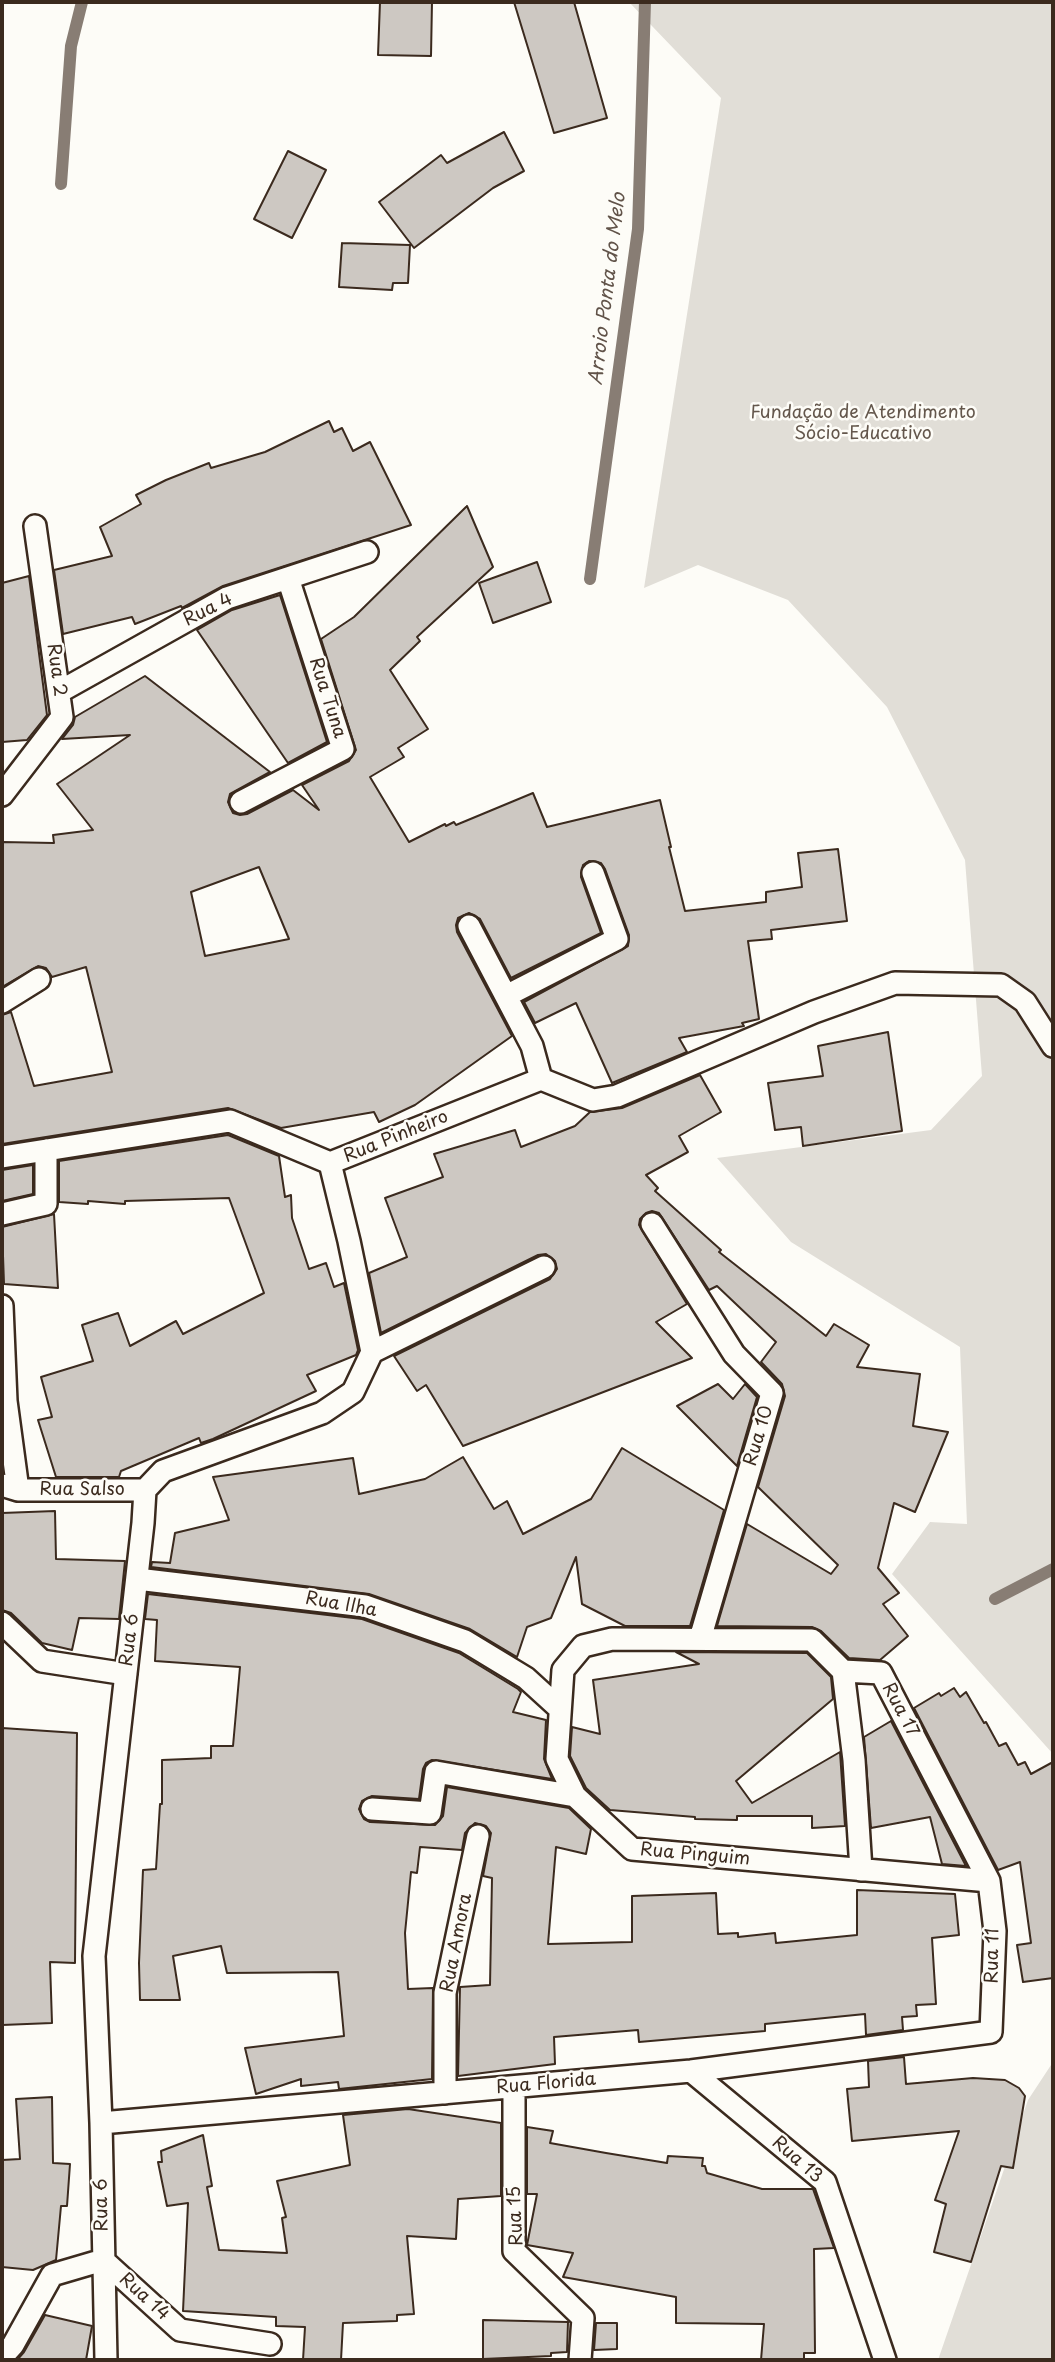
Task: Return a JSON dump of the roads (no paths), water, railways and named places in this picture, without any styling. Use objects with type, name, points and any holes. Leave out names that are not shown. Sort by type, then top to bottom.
[{"type":"lane","name":"Rua 2","points":[[2,795],[62,717],[35,526]]},
{"type":"lane","name":"Rua 4","points":[[60,692],[227,598],[367,552]]},
{"type":"lane","name":"Rua Tuna","points":[[241,802],[343,749],[288,578]]},
{"type":"lane","points":[[506,996],[617,939],[593,873]]},
{"type":"lane","points":[[469,926],[532,1046],[541,1079],[593,1100],[617,1096],[814,1012],[895,984],[1001,985],[1025,1002],[1053,1046]]},
{"type":"lane","points":[[2,1002],[39,979]]},
{"type":"lane","name":"Rua Pinheiro","points":[[2,1157],[230,1121],[330,1163],[541,1079]]},
{"type":"lane","points":[[2,1214],[46,1204],[46,1150]]},
{"type":"lane","points":[[145,1490],[163,1471],[322,1413],[353,1392],[372,1352],[330,1163]]},
{"type":"lane","name":"Rua 10","points":[[652,1224],[733,1354],[772,1392],[700,1639]]},
{"type":"lane","points":[[372,1352],[544,1267]]},
{"type":"lane","name":"Rua Salso","points":[[2,1306],[10,1488],[145,1490]]},
{"type":"lane","name":"Rua 6","points":[[106,2360],[94,1956],[145,1490]]},
{"type":"lane","name":"Rua Ilha","points":[[137,1579],[365,1606],[466,1641],[526,1678],[559,1709]]},
{"type":"lane","points":[[2,1623],[42,1661],[126,1674]]},
{"type":"lane","name":"Rua Pinguim","points":[[700,1639],[612,1639],[583,1646],[563,1670],[557,1759],[575,1796],[632,1849],[989,1881]]},
{"type":"lane","points":[[700,1639],[812,1640],[843,1671],[854,1760],[861,1870]]},
{"type":"lane","name":"Rua 17","points":[[843,1671],[881,1673],[989,1881]]},
{"type":"lane","points":[[372,1809],[430,1814],[436,1772],[575,1796]]},
{"type":"lane","name":"Rua Amora","points":[[445,2093],[445,1993],[478,1836]]},
{"type":"lane","name":"Rua 11","points":[[989,1881],[995,1931],[991,2032]]},
{"type":"lane","name":"Rua Florida","points":[[101,2123],[691,2071],[991,2032]]},
{"type":"lane","name":"Rua 13","points":[[691,2071],[825,2182],[885,2360]]},
{"type":"lane","name":"Rua 15","points":[[514,2087],[514,2251],[583,2318],[583,2360]]},
{"type":"lane","points":[[2,2357],[13,2345],[52,2275],[103,2260]]},
{"type":"lane","name":"Rua 14","points":[[103,2260],[180,2330],[270,2344]]},
{"type":"waterway","points":[[61,184],[71,46],[82,2]]},
{"type":"waterway","name":"Arroio Ponta do Melo","points":[[590,579],[638,229],[645,2]]},
{"type":"waterway","points":[[995,1599],[1053,1569]]},
{"type":"park label","name":"Fundação de Atendimento Sócio-Educativo","points":[[863,423]]}]
